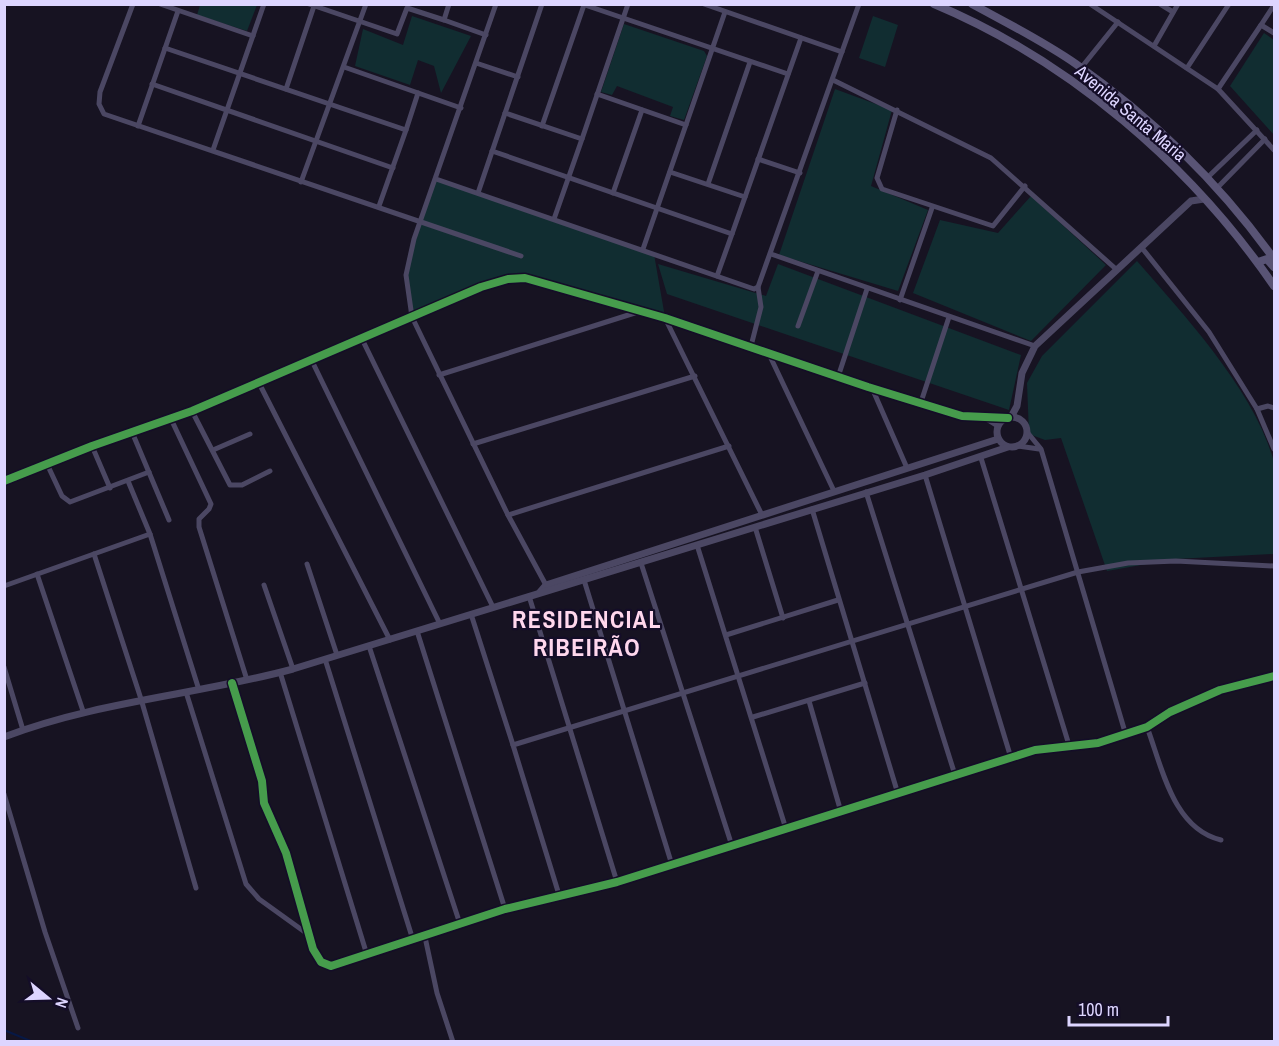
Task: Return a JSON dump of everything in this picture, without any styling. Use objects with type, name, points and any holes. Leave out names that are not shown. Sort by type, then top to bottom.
[{"type":"main road","name":"Avenida Santa Maria","points":[[934,4],[990,31],[1036,58],[1132,129],[1204,199],[1249,249],[1275,286]]},
{"type":"main road","name":"Avenida Santa Maria","points":[[972,4],[1038,40],[1081,68],[1144,119],[1218,187],[1275,259]]},
{"type":"main road","points":[[1121,120],[1131,109]]},
{"type":"main road","points":[[1132,129],[1144,119]]},
{"type":"main road","points":[[1249,249],[1261,241]]},
{"type":"main road","points":[[1258,262],[1267,259],[1275,267]]},
{"type":"street","points":[[133,4],[99,99],[104,114],[301,182],[380,206],[521,256]]},
{"type":"street","points":[[160,4],[253,36]]},
{"type":"street","points":[[213,150],[264,4]]},
{"type":"street","points":[[301,182],[366,4]]},
{"type":"street","points":[[444,20],[449,4]]},
{"type":"street","points":[[496,4],[407,260],[406,275],[412,317],[508,515],[547,588]]},
{"type":"street","points":[[478,193],[542,4]]},
{"type":"street","points":[[554,219],[628,4]]},
{"type":"street","points":[[704,4],[842,52]]},
{"type":"street","points":[[751,346],[761,307],[758,287],[859,4]]},
{"type":"street","points":[[1090,4],[1218,89],[1275,150]]},
{"type":"street","points":[[1160,4],[1173,12]]},
{"type":"street","points":[[1154,46],[1178,4]]},
{"type":"street","points":[[1187,68],[1228,4]]},
{"type":"street","points":[[286,89],[311,5],[397,34],[408,6],[486,34]]},
{"type":"street","points":[[542,126],[583,5],[788,74]]},
{"type":"street","points":[[1218,89],[1275,5]]},
{"type":"street","points":[[138,126],[178,11]]},
{"type":"street","points":[[643,249],[725,12]]},
{"type":"street","points":[[1081,68],[1118,22]]},
{"type":"street","points":[[1261,25],[1275,33]]},
{"type":"street","points":[[717,276],[801,38]]},
{"type":"street","points":[[165,48],[406,130]]},
{"type":"street","points":[[708,184],[750,62]]},
{"type":"street","points":[[476,63],[518,77]]},
{"type":"street","points":[[344,67],[461,108]]},
{"type":"street","points":[[833,80],[991,158],[1117,270]]},
{"type":"street","points":[[152,84],[393,168]]},
{"type":"street","points":[[380,206],[418,93]]},
{"type":"street","points":[[597,94],[686,125]]},
{"type":"street","points":[[614,193],[642,110]]},
{"type":"street","points":[[897,110],[877,178],[878,185],[932,208],[993,226],[1025,186]]},
{"type":"street","points":[[505,113],[582,139]]},
{"type":"street","points":[[1208,177],[1257,130]]},
{"type":"street","points":[[1218,187],[1265,139]]},
{"type":"street","points":[[492,151],[732,234]]},
{"type":"street","points":[[758,159],[800,173]]},
{"type":"street","points":[[670,172],[745,197]]},
{"type":"street","points":[[436,179],[754,289],[758,287]]},
{"type":"street","points":[[1191,201],[1192,186]]},
{"type":"street","points":[[998,426],[1016,412],[1018,391],[1026,360],[1035,346],[1191,201],[1204,199]]},
{"type":"street","points":[[900,300],[932,208]]},
{"type":"street","points":[[1142,248],[1209,332],[1257,409],[1275,449]]},
{"type":"street","points":[[771,254],[1035,346]]},
{"type":"street","points":[[798,326],[818,271]]},
{"type":"street","points":[[4,481],[92,446],[192,411],[481,287],[517,277],[665,318],[838,377],[962,416],[1010,417],[1022,422]]},
{"type":"street","points":[[838,377],[867,289]]},
{"type":"street","points":[[439,375],[641,311]]},
{"type":"street","points":[[921,402],[949,317]]},
{"type":"street","points":[[665,318],[762,515]]},
{"type":"street","points":[[362,339],[493,607]]},
{"type":"street","points":[[768,352],[834,491]]},
{"type":"street","points":[[311,359],[440,624]]},
{"type":"street","points":[[473,444],[695,376]]},
{"type":"street","points":[[259,383],[390,640]]},
{"type":"street","points":[[872,388],[907,468]]},
{"type":"street","points":[[1018,391],[1022,422],[1041,449],[1125,732]]},
{"type":"street","points":[[1257,409],[1268,406],[1275,408]]},
{"type":"street","points":[[192,411],[232,486],[242,485],[270,471]]},
{"type":"street","points":[[984,417],[998,426]]},
{"type":"street","points":[[171,419],[211,504],[199,519],[199,527],[247,680]]},
{"type":"street","points":[[998,426],[998,439]]},
{"type":"street","points":[[132,432],[169,520]]},
{"type":"street","points":[[1018,446],[1027,432]]},
{"type":"street","points":[[213,450],[250,434]]},
{"type":"street","points":[[4,736],[83,711],[199,690],[293,669],[529,596],[762,515],[998,439]]},
{"type":"street","points":[[998,439],[1008,447]]},
{"type":"street","points":[[92,446],[110,488]]},
{"type":"street","points":[[508,515],[729,446]]},
{"type":"street","points":[[547,588],[641,563],[866,492],[925,476],[1008,447],[1041,449]]},
{"type":"street","points":[[981,458],[1069,745]]},
{"type":"street","points":[[47,464],[62,496],[68,502],[78,501],[148,472]]},
{"type":"street","points":[[925,476],[1011,758]]},
{"type":"street","points":[[128,481],[150,534],[199,690]]},
{"type":"street","points":[[866,492],[955,775]]},
{"type":"street","points":[[812,509],[898,794]]},
{"type":"street","points":[[755,527],[783,618]]},
{"type":"street","points":[[4,586],[150,534]]},
{"type":"street","points":[[697,545],[753,717],[786,829]]},
{"type":"street","points":[[94,554],[141,699],[196,888]]},
{"type":"street","points":[[513,746],[1078,572],[1128,563],[1176,561],[1275,566]]},
{"type":"street","points":[[641,563],[732,846]]},
{"type":"street","points":[[308,564],[337,655]]},
{"type":"street","points":[[37,574],[83,711]]},
{"type":"street","points":[[584,580],[672,865]]},
{"type":"street","points":[[264,585],[293,669]]},
{"type":"street","points":[[529,596],[617,882]]},
{"type":"street","points":[[726,635],[838,600]]},
{"type":"street","points":[[471,614],[560,898]]},
{"type":"street","points":[[417,631],[505,909]]},
{"type":"street","points":[[369,646],[460,924]]},
{"type":"street","points":[[325,659],[413,940]]},
{"type":"street","points":[[4,667],[23,730]]},
{"type":"street","points":[[280,672],[367,955]]},
{"type":"street","points":[[232,683],[259,770],[264,803],[286,853],[317,957],[326,965],[338,966],[505,909],[560,898],[617,882],[1011,758],[1046,748],[1098,742],[1147,727],[1170,712],[1220,690],[1275,676]]},
{"type":"street","points":[[753,717],[865,683]]},
{"type":"street","points":[[186,692],[246,884],[259,899],[310,935]]},
{"type":"street","points":[[809,701],[841,812]]},
{"type":"street","points":[[1147,727],[1169,788],[1185,817],[1204,836],[1221,840]]},
{"type":"street","points":[[4,794],[45,932],[78,1028]]},
{"type":"street","points":[[425,937],[437,993],[453,1041]]},
{"type":"green space","points":[[200,5],[257,5],[247,31],[197,15]]},
{"type":"green space","points":[[412,16],[471,36],[441,93],[434,66],[418,60],[410,85],[355,66],[363,29],[403,45]]},
{"type":"green space","points":[[873,16],[898,25],[885,67],[859,58]]},
{"type":"green space","points":[[624,24],[704,51],[707,56],[684,120],[670,116],[673,107],[617,86],[612,95],[601,92]]},
{"type":"green space","points":[[1264,33],[1274,40],[1274,135],[1230,86]]},
{"type":"green space","points":[[835,89],[892,110],[871,186],[928,210],[898,291],[779,255]]},
{"type":"green space","points":[[436,179],[654,254],[666,323],[516,278],[412,317],[407,278],[409,260]]},
{"type":"green space","points":[[1031,196],[1106,265],[1031,341],[913,293],[940,220],[998,233]]},
{"type":"green space","points":[[1137,261],[1216,355],[1235,381],[1265,435],[1275,470],[1274,554],[1175,559],[1107,571],[1061,438],[1045,440],[1029,434],[1027,383],[1042,356]]},
{"type":"green space","points":[[658,264],[766,296],[778,264],[1021,355],[1009,410],[667,294]]},
{"type":"waterway","points":[[4,1030],[33,1042]]},
{"type":"cycle path","points":[[4,481],[92,446],[192,411],[481,287],[508,279],[525,278],[665,318],[868,387],[962,416],[1008,418]]},
{"type":"cycle path","points":[[232,683],[262,781],[264,803],[286,853],[313,949],[321,962],[331,966],[505,909],[617,882],[1035,750],[1098,743],[1147,727],[1170,712],[1220,690],[1274,676]]},
{"type":"district","name":"RESIDENCIAL RIBEIRÃO","points":[[587,633]]}]
